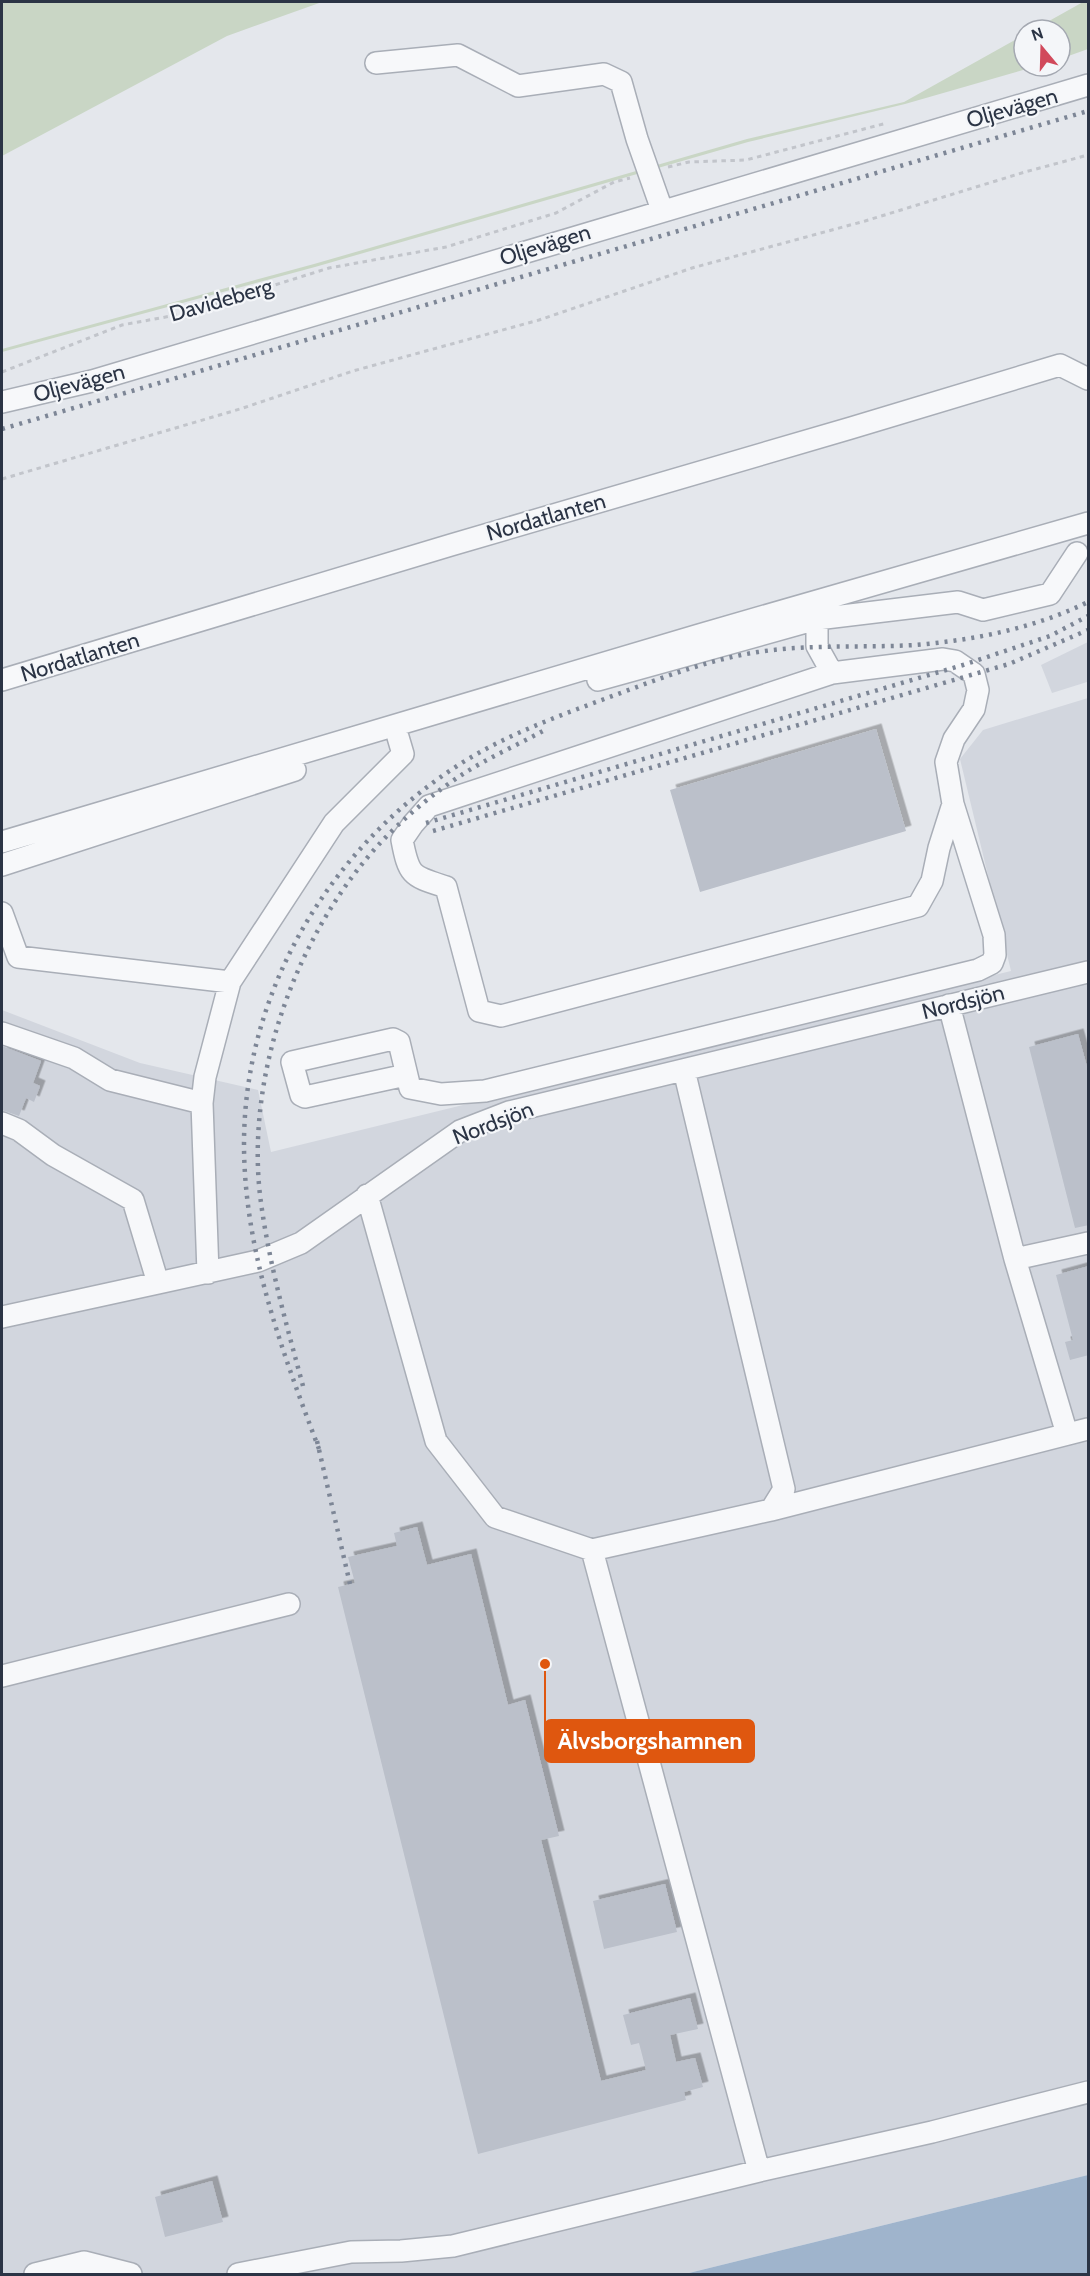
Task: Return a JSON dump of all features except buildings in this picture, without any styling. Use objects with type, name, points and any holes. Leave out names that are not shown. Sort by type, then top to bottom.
[{"type":"street","points":[[376,63],[458,55],[518,86],[604,74],[621,82],[637,139],[662,210]]},
{"type":"street","name":"Oljevägen","points":[[2,402],[103,378],[662,210],[1089,85]]},
{"type":"street","name":"Nordatlanten","points":[[2,680],[451,544],[1060,365],[1089,379]]},
{"type":"street","points":[[2,842],[699,635],[1089,523]]},
{"type":"street","points":[[2,865],[398,737],[817,619],[958,602],[983,610],[1050,594],[1077,553]]},
{"type":"street","points":[[817,619],[817,646],[831,673]]},
{"type":"street","points":[[406,1075],[305,1097],[298,1089],[292,1062],[393,1039],[399,1042],[410,1088],[441,1095],[485,1091],[978,970],[992,963],[995,955],[994,935],[953,804],[946,762],[954,739],[974,710],[978,690],[974,674],[955,661],[943,659],[831,673],[429,806],[402,840],[407,865],[417,877],[446,887],[479,1011],[501,1016],[918,906],[932,882],[939,848],[953,804]]},
{"type":"street","points":[[208,1273],[202,1103],[205,1077],[230,982],[334,823],[403,754],[398,737]]},
{"type":"street","points":[[2,913],[18,957],[230,982]]},
{"type":"street","name":"Nordsjön","points":[[2,1317],[208,1273],[271,1257],[301,1243],[460,1131],[509,1112],[1089,972]]},
{"type":"street","points":[[949,1005],[1015,1259],[1066,1434]]},
{"type":"street","points":[[2,1033],[74,1058],[110,1080],[202,1103]]},
{"type":"street","points":[[684,1070],[784,1489],[801,1502]]},
{"type":"street","points":[[2,1123],[19,1130],[52,1155],[133,1200],[158,1283]]},
{"type":"street","points":[[368,1195],[436,1441],[495,1517],[592,1550],[771,1510],[1089,1429]]},
{"type":"street","points":[[1015,1259],[1089,1243]]},
{"type":"street","points":[[771,1510],[784,1489]]},
{"type":"street","points":[[592,1550],[759,2171]]},
{"type":"street","points":[[2,1676],[289,1604]]},
{"type":"street","points":[[237,2274],[351,2252],[401,2251],[453,2246],[759,2171],[932,2132],[1089,2092]]},
{"type":"street","points":[[317,2274],[351,2252]]},
{"type":"street","points":[[35,2274],[84,2262],[131,2274]]},
{"type":"path","name":"Davideberg","points":[[2,372],[122,325],[182,314],[329,268],[446,247],[556,213],[614,182],[649,172],[689,162],[746,160],[894,121]]},
{"type":"path","points":[[2,479],[240,409],[353,370],[538,320],[692,268],[865,221],[1089,155]]},
{"type":"shaded area","points":[[1088,642],[1088,688],[1087,682],[1052,693],[1041,665]]},
{"type":"shaded area","points":[[1088,698],[1088,2175],[685,2274],[2,2274],[2,1010],[140,1063],[258,1090],[271,1152],[1011,971],[960,759],[983,730]]},
{"type":"green space","points":[[2,2],[322,2],[227,36],[2,156]]},
{"type":"green space","points":[[1083,2],[1088,2],[1088,49],[1072,55],[1072,18],[1054,18]]},
{"type":"green space","points":[[1012,42],[1012,73],[905,104],[748,142],[315,267],[2,352],[2,349],[314,264],[747,139],[904,102]]},
{"type":"water","points":[[1088,2175],[1088,2274],[685,2274]]},
{"type":"railway","points":[[2,429],[1088,111]]},
{"type":"railway","points":[[319,1449],[279,1337],[258,1261],[246,1184],[244,1144],[248,1087],[259,1032],[278,979],[303,928],[334,881],[370,838],[411,800],[457,766],[493,745],[549,720],[681,671],[758,652],[817,647],[915,645],[960,640],[1026,626],[1088,602]]},
{"type":"railway","points":[[426,823],[963,665],[1050,636],[1088,616]]},
{"type":"railway","points":[[433,831],[1009,664],[1088,630]]},
{"type":"railway","points":[[303,1386],[273,1267],[260,1195],[258,1148],[261,1100],[270,1052],[284,1005],[303,959],[326,916],[353,876],[383,840],[401,822],[452,781],[482,762],[543,731]]},
{"type":"railway","points":[[317,1441],[350,1584]]},
{"type":"place","name":"Älvsborgshamnen","points":[[545,1664]]}]
